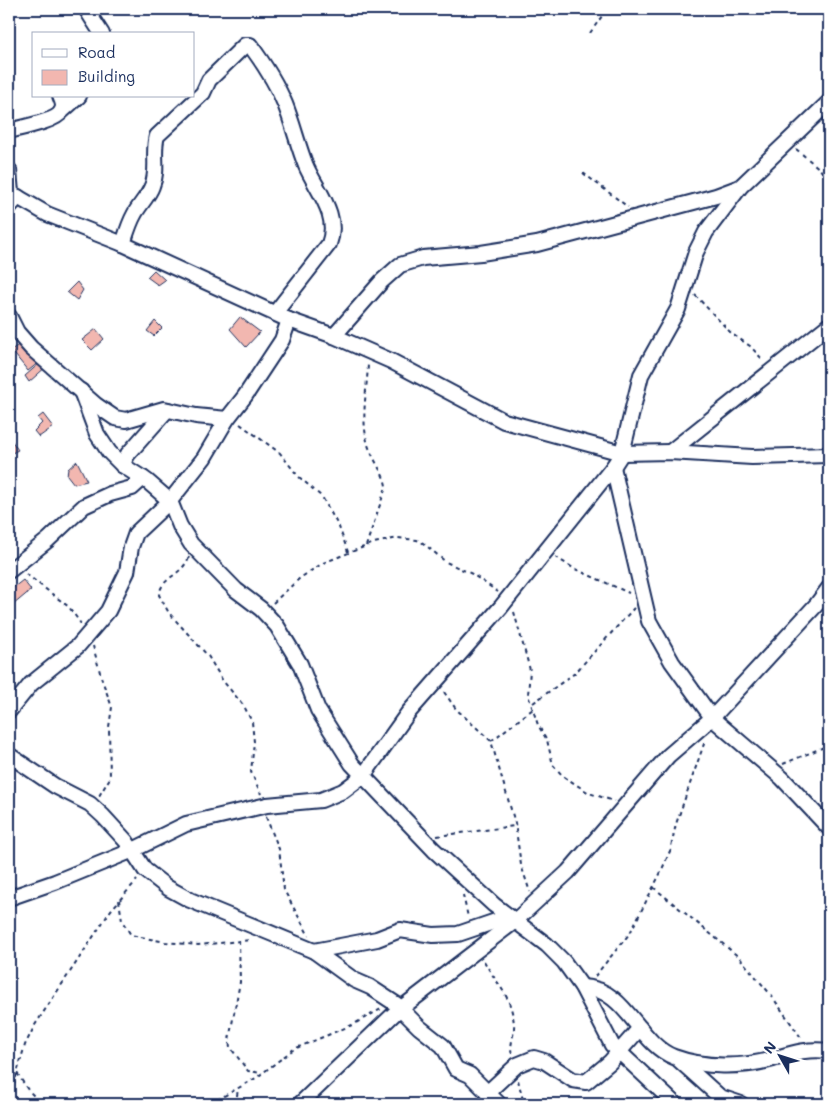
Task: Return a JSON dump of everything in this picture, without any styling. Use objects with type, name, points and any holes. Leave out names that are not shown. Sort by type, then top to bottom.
[{"type":"street","points":[[86,9],[101,32]]},
{"type":"street","points":[[123,244],[134,213],[144,202],[153,185],[157,161],[155,143],[157,136],[203,93],[209,80],[245,45],[250,45],[269,70],[285,103],[306,166],[328,206],[333,232],[329,244],[275,313]]},
{"type":"street","points":[[61,98],[64,104],[61,112]]},
{"type":"street","points":[[9,131],[54,118],[77,98]]},
{"type":"street","points":[[9,898],[55,882],[131,851],[186,824],[264,805],[329,798],[343,791],[363,776],[408,713],[508,599],[544,550],[614,466],[622,453],[641,375],[678,309],[696,252],[706,232],[740,187],[829,102]]},
{"type":"street","points":[[9,170],[12,197],[47,214],[123,244],[289,320],[334,336],[392,361],[504,421],[622,453],[670,452],[752,457],[829,455]]},
{"type":"street","points":[[334,336],[382,281],[400,265],[423,258],[481,253],[537,244],[707,198],[740,187]]},
{"type":"street","points":[[9,319],[31,348],[108,414],[123,420],[157,410],[167,410],[196,416],[227,419]]},
{"type":"street","points":[[9,711],[31,684],[67,656],[88,636],[114,600],[127,572],[136,533],[170,501],[204,458],[227,419],[245,396],[282,340],[289,320]]},
{"type":"street","points":[[670,452],[829,325]]},
{"type":"street","points":[[82,391],[97,434],[109,452],[122,465],[143,478],[170,501],[180,526],[192,544],[236,590],[263,611],[277,626],[300,664],[318,710],[338,745],[363,776],[419,837],[512,919],[556,953],[582,987],[612,1045],[675,1104]]},
{"type":"street","points":[[122,465],[128,454],[167,410]]},
{"type":"street","points":[[614,466],[633,545],[643,600],[649,621],[662,645],[683,679],[711,718],[772,769],[829,828]]},
{"type":"street","points":[[9,571],[48,540],[84,506],[110,494],[132,488],[143,478]]},
{"type":"street","points":[[300,1104],[399,1006],[478,950],[512,919],[529,907],[586,854],[626,803],[668,756],[711,718],[817,604],[829,588]]},
{"type":"street","points":[[9,755],[55,786],[90,804],[114,826],[145,870],[168,888],[190,900],[314,951],[354,980],[370,987],[399,1006],[419,1027],[443,1046],[456,1069],[470,1075],[499,1104]]},
{"type":"street","points":[[314,951],[377,939],[400,930],[441,935],[471,931],[512,919]]},
{"type":"street","points":[[582,987],[594,987],[608,993],[658,1045],[676,1058],[715,1093],[724,1099],[742,1104]]},
{"type":"street","points":[[488,1093],[518,1064],[527,1059],[539,1059],[580,1083],[593,1078],[640,1028]]},
{"type":"street","points":[[676,1058],[710,1066],[772,1060],[793,1052],[829,1051]]},
{"type":"path","points":[[590,33],[607,9]]},
{"type":"path","points":[[788,142],[820,169],[829,183]]},
{"type":"path","points":[[583,173],[593,178],[625,206],[650,212]]},
{"type":"path","points":[[687,285],[732,334],[759,355],[770,371]]},
{"type":"path","points":[[366,546],[386,487],[386,481],[379,472],[367,444],[364,429],[368,352]]},
{"type":"path","points":[[227,419],[242,424],[263,439],[289,462],[298,476],[322,496],[339,527],[348,552]]},
{"type":"path","points":[[263,611],[300,578],[323,563],[348,552],[398,538],[417,540],[446,562],[472,574],[511,602],[519,638],[528,663],[528,695],[533,703],[538,725],[546,740],[553,765],[562,776],[599,798],[626,803]]},
{"type":"path","points":[[192,544],[185,567],[163,584],[159,596],[170,613],[208,656],[223,681],[244,706],[252,722],[254,742],[251,772],[279,849],[284,890],[315,947],[314,951]]},
{"type":"path","points":[[533,703],[575,673],[643,600],[575,569],[544,550]]},
{"type":"path","points":[[23,573],[69,607],[95,650],[102,680],[112,707],[109,728],[110,778],[107,787],[90,804]]},
{"type":"path","points":[[439,679],[446,697],[492,741],[515,826],[521,865],[530,894],[529,907]]},
{"type":"path","points":[[492,741],[533,709]]},
{"type":"path","points":[[582,987],[592,980],[623,944],[653,887],[670,851],[676,824],[691,786],[711,718]]},
{"type":"path","points":[[772,769],[829,745]]},
{"type":"path","points":[[419,837],[515,826]]},
{"type":"path","points":[[9,1101],[26,1045],[35,1025],[119,900],[145,870]]},
{"type":"path","points":[[458,872],[471,931]]},
{"type":"path","points":[[653,887],[739,957],[771,995],[799,1036],[813,1050]]},
{"type":"path","points":[[119,900],[122,922],[132,935],[198,946],[257,939]]},
{"type":"path","points":[[239,940],[240,982],[229,1040],[230,1047],[248,1071],[264,1073]]},
{"type":"path","points":[[478,950],[508,997],[515,1032],[511,1052],[518,1064],[519,1089],[524,1104]]},
{"type":"path","points":[[210,1104],[264,1073],[294,1049],[305,1043],[342,1030],[379,1010],[399,1006]]},
{"type":"path","points":[[18,1073],[28,1090],[42,1104]]},
{"type":"path","points":[[236,1104],[238,1088]]},
{"type":"building","points":[[154,270],[165,280],[158,285],[147,277]]},
{"type":"building","points":[[77,282],[83,290],[77,300],[67,292]]},
{"type":"building","points":[[240,317],[260,332],[246,347],[230,329]]},
{"type":"building","points":[[155,321],[162,328],[154,336],[147,331]]},
{"type":"building","points":[[96,329],[104,339],[92,350],[82,340]]},
{"type":"building","points":[[20,344],[38,363],[28,371],[11,350]]},
{"type":"building","points":[[41,362],[47,366],[29,382],[25,376]]},
{"type":"building","points":[[43,414],[53,427],[39,437],[34,431],[42,423],[38,418]]},
{"type":"building","points":[[9,437],[18,450],[12,453],[9,449]]},
{"type":"building","points":[[77,461],[87,481],[74,484],[67,475],[68,469]]},
{"type":"building","points":[[23,580],[31,590],[13,605],[9,599],[9,591]]}]
